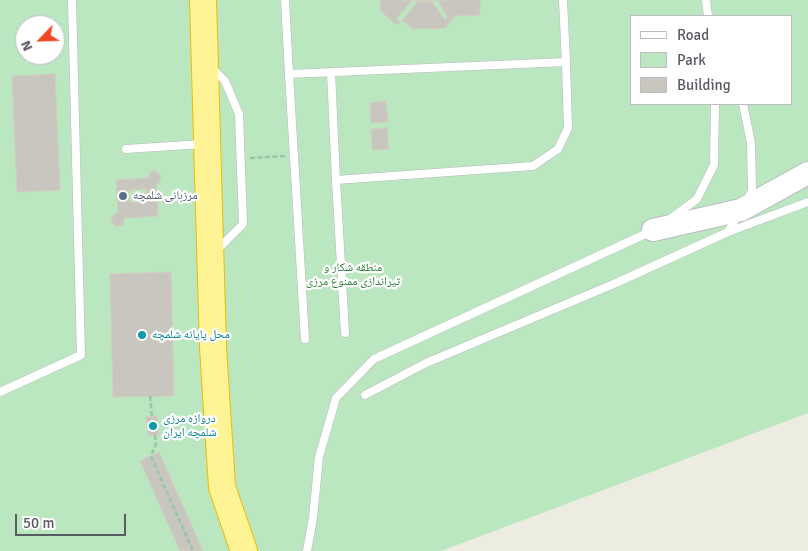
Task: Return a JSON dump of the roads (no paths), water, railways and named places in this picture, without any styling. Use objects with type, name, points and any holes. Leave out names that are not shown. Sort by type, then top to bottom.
[{"type":"highway","points":[[202,0],[211,257],[222,487],[244,551]]},
{"type":"main road","points":[[653,230],[741,210],[808,173]]},
{"type":"lane","points":[[0,392],[81,355],[72,0]]},
{"type":"lane","points":[[285,0],[305,339]]},
{"type":"lane","points":[[336,180],[533,166],[558,149],[568,128],[563,0]]},
{"type":"lane","points":[[706,0],[708,15]]},
{"type":"lane","points":[[204,60],[225,81],[239,114],[241,158],[243,224],[211,257]]},
{"type":"lane","points":[[289,74],[566,62]]},
{"type":"lane","points":[[331,72],[345,332]]},
{"type":"lane","points":[[307,551],[320,457],[336,398],[374,359],[653,230],[697,199],[714,165],[716,105]]},
{"type":"lane","points":[[728,232],[752,191],[751,143],[743,105]]},
{"type":"lane","points":[[126,149],[207,143]]},
{"type":"lane","points":[[365,395],[426,363],[616,283],[728,232],[808,202]]},
{"type":"place","name":"مرزبانی شلمچه","points":[[123,196]]},
{"type":"place","name":"محل پایانه شلمچه","points":[[142,335]]},
{"type":"place","name":"دروازه مرزی شلمچه ایران","points":[[153,426]]},
{"type":"park label","name":"منطقه شکار و تیراندازی ممنوع مرزی","points":[[353,275]]}]
